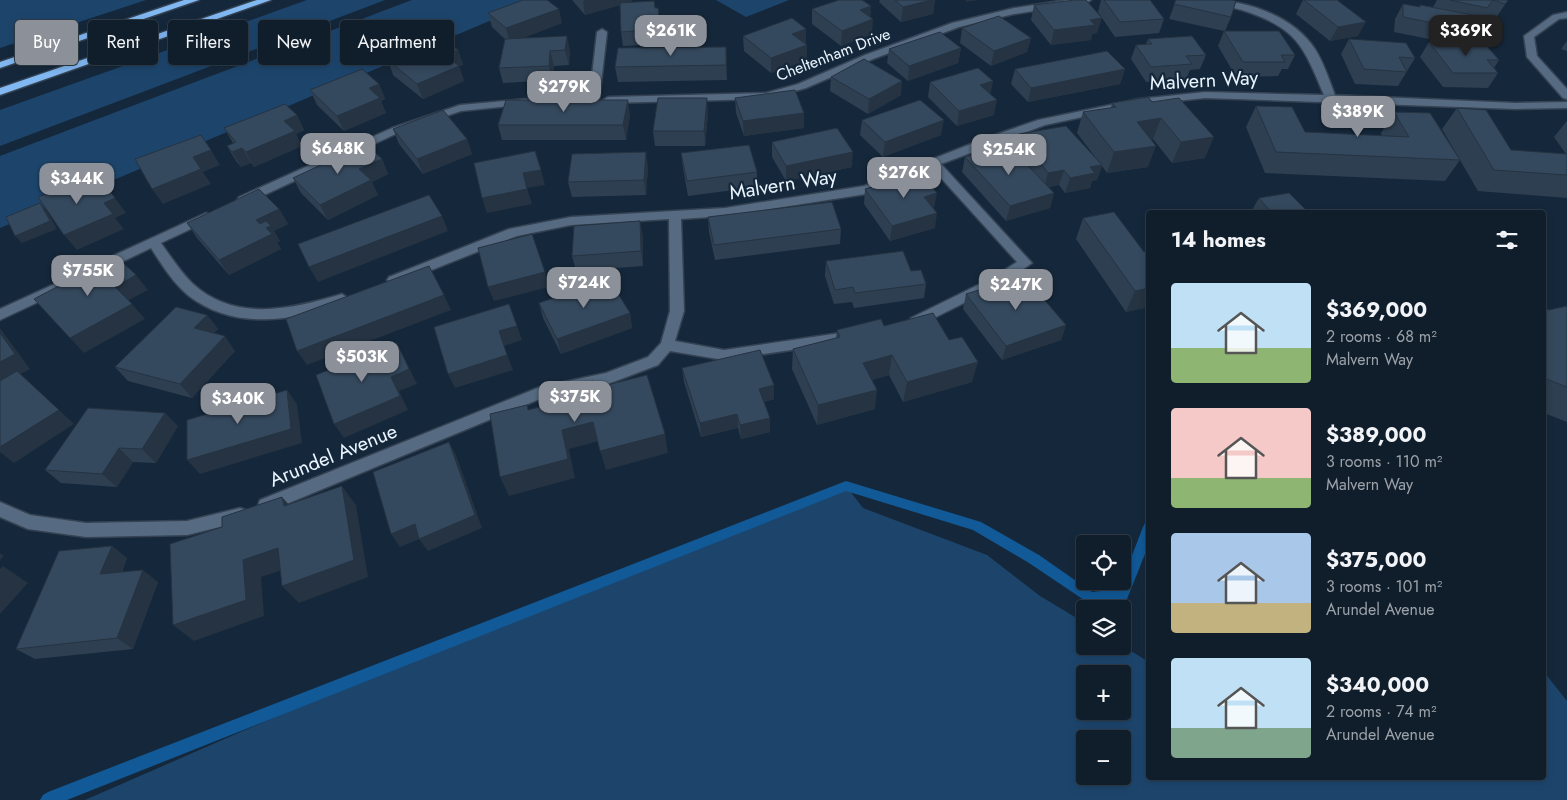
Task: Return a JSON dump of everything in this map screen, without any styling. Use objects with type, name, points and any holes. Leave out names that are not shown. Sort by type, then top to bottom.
[{"type":"highway","points":[[0,65],[194,0]]},
{"type":"highway","points":[[0,92],[266,0]]},
{"type":"street","name":"Cheltenham Drive","points":[[602,32],[589,101],[767,96],[802,86],[869,57],[956,25],[1014,12],[1086,0]]},
{"type":"street","points":[[1214,0],[1252,10],[1279,22],[1295,35],[1309,48],[1331,98]]},
{"type":"street","points":[[1567,15],[1556,17],[1528,36],[1532,57],[1567,96]]},
{"type":"street","name":"Malvern Way","points":[[385,283],[514,232],[571,221],[675,215],[763,207],[866,190],[935,164],[990,140],[1042,122],[1139,102],[1204,95],[1498,105],[1567,105]]},
{"type":"street","points":[[232,205],[396,130],[460,108],[536,101]]},
{"type":"street","points":[[898,326],[916,322],[997,281],[1025,263],[935,164]]},
{"type":"street","points":[[90,272],[214,214]]},
{"type":"street","name":"Arundel Avenue","points":[[0,509],[28,522],[86,530],[187,528],[231,518],[287,498],[545,391],[608,378],[652,361],[666,345],[677,311],[675,215]]},
{"type":"street","points":[[153,242],[184,282],[201,297],[230,310],[253,315],[280,316],[331,303],[358,293]]},
{"type":"street","points":[[0,314],[72,281]]},
{"type":"street","points":[[666,345],[724,355],[862,334]]},
{"type":"shaded area","points":[[0,0],[146,0],[78,22],[78,20],[15,20],[15,43],[0,48]]},
{"type":"shaded area","points":[[307,0],[385,0],[330,21],[258,20],[258,48],[248,52],[248,21]]},
{"type":"shaded area","points":[[412,0],[539,0],[454,36],[454,20],[359,20]]},
{"type":"shaded area","points":[[716,0],[789,0],[746,17]]},
{"type":"shaded area","points":[[340,27],[340,65],[385,65],[0,228],[0,156],[240,65],[248,65],[248,62],[258,58],[258,65],[330,65],[330,31]]},
{"type":"shaded area","points":[[168,50],[168,65],[214,65],[0,146],[0,110],[126,65],[158,65],[158,53]]},
{"type":"shaded area","points":[[846,486],[863,508],[987,555],[1040,596],[1076,618],[1076,655],[1131,655],[1131,651],[1146,660],[1146,780],[1546,780],[1546,675],[1567,701],[1567,800],[85,800],[410,658]]},
{"type":"building","points":[[523,0],[547,0],[559,9],[506,28],[488,13]]},
{"type":"building","points":[[839,0],[862,0],[871,6],[860,10],[873,19],[842,31],[812,9]]},
{"type":"building","points":[[895,0],[932,0],[903,7]]},
{"type":"building","points":[[1086,0],[1102,18],[1090,20],[1095,25],[1054,30],[1034,5]]},
{"type":"building","points":[[1104,0],[1150,0],[1164,19],[1120,22]]},
{"type":"building","points":[[1176,0],[1236,1],[1231,17],[1174,4]]},
{"type":"building","points":[[1304,0],[1337,0],[1366,22],[1338,27]]},
{"type":"building","points":[[1450,0],[1493,0],[1487,8]]},
{"type":"building","points":[[1493,0],[1508,0],[1505,4]]},
{"type":"building","points":[[654,1],[655,8],[658,8],[660,29],[621,32],[620,3]]},
{"type":"building","points":[[1403,4],[1420,7],[1420,5],[1483,17],[1485,33],[1403,17]]},
{"type":"building","points":[[999,16],[1031,38],[994,51],[962,28]]},
{"type":"building","points":[[792,18],[806,29],[792,34],[807,45],[771,58],[743,36]]},
{"type":"building","points":[[1224,31],[1279,31],[1295,55],[1281,55],[1285,62],[1243,62]]},
{"type":"building","points":[[940,32],[961,48],[909,66],[889,49]]},
{"type":"building","points":[[567,36],[565,50],[550,51],[549,66],[499,68],[505,39]]},
{"type":"building","points":[[1192,36],[1206,55],[1186,56],[1192,64],[1151,67],[1136,45],[1152,44],[1148,39]]},
{"type":"building","points":[[1349,39],[1406,43],[1415,58],[1399,57],[1407,72],[1364,69]]},
{"type":"building","points":[[1429,42],[1485,44],[1499,60],[1487,60],[1498,73],[1453,73]]},
{"type":"building","points":[[726,47],[726,65],[615,67],[618,48]]},
{"type":"building","points":[[1107,51],[1125,69],[1031,88],[1015,69]]},
{"type":"building","points":[[864,59],[902,81],[869,99],[831,77]]},
{"type":"building","points":[[454,62],[459,66],[417,84],[394,65],[454,65]]},
{"type":"building","points":[[978,68],[993,81],[980,85],[997,100],[959,111],[930,82]]},
{"type":"building","points":[[362,69],[379,84],[369,88],[380,98],[337,116],[310,90]]},
{"type":"building","points":[[795,90],[804,113],[743,121],[735,98]]},
{"type":"building","points":[[1148,97],[1152,102],[1179,98],[1214,137],[1181,142],[1161,118],[1137,122],[1156,146],[1114,152],[1083,112],[1116,107],[1112,103]]},
{"type":"building","points":[[658,98],[707,98],[704,131],[653,131]]},
{"type":"building","points":[[506,100],[628,100],[623,125],[498,125]]},
{"type":"building","points":[[920,100],[944,120],[885,142],[862,120]]},
{"type":"building","points":[[285,104],[297,115],[284,121],[295,131],[246,152],[242,148],[232,152],[227,146],[236,142],[224,128]]},
{"type":"building","points":[[1256,106],[1292,107],[1305,132],[1409,137],[1394,112],[1430,113],[1460,160],[1276,152]]},
{"type":"building","points":[[1457,108],[1486,110],[1511,150],[1567,154],[1567,175],[1494,170]]},
{"type":"building","points":[[443,110],[467,139],[417,159],[393,129]]},
{"type":"building","points":[[1066,126],[1102,165],[1090,167],[1095,173],[1070,178],[1064,170],[1048,173],[1019,134]]},
{"type":"building","points":[[837,128],[853,152],[786,166],[772,142]]},
{"type":"building","points":[[201,135],[211,150],[193,157],[201,169],[152,189],[135,159]]},
{"type":"building","points":[[366,144],[382,159],[359,169],[371,180],[320,205],[293,178]]},
{"type":"building","points":[[749,145],[757,172],[687,181],[681,153]]},
{"type":"building","points":[[996,148],[1002,155],[1014,151],[1054,193],[1010,206],[965,157]]},
{"type":"building","points":[[535,151],[541,170],[523,173],[527,189],[482,198],[474,163]]},
{"type":"building","points":[[646,152],[644,180],[568,182],[572,154]]},
{"type":"building","points":[[921,174],[937,193],[924,197],[937,213],[892,226],[865,189]]},
{"type":"building","points":[[89,176],[102,193],[109,190],[115,198],[104,203],[113,214],[64,235],[38,197]]},
{"type":"building","points":[[259,189],[279,209],[256,220],[260,224],[266,221],[271,226],[266,228],[272,234],[219,260],[187,223]]},
{"type":"building","points":[[1289,193],[1306,210],[1269,210],[1259,198]]},
{"type":"building","points":[[429,195],[442,216],[309,267],[298,244]]},
{"type":"building","points":[[832,202],[841,229],[714,245],[708,217]]},
{"type":"building","points":[[40,203],[50,221],[15,236],[6,217]]},
{"type":"building","points":[[1114,212],[1144,252],[1146,252],[1146,289],[1135,291],[1083,218]]},
{"type":"building","points":[[640,221],[641,251],[572,256],[574,226]]},
{"type":"building","points":[[532,234],[545,272],[488,287],[478,248]]},
{"type":"building","points":[[903,251],[911,271],[921,270],[926,284],[855,293],[853,287],[835,290],[826,261]]},
{"type":"building","points":[[116,256],[136,275],[115,287],[132,304],[70,338],[34,299]]},
{"type":"building","points":[[429,266],[444,295],[297,351],[286,319]]},
{"type":"building","points":[[1024,276],[1066,325],[1006,346],[966,294]]},
{"type":"building","points":[[609,279],[630,313],[557,339],[539,303]]},
{"type":"building","points":[[509,304],[517,326],[499,331],[507,355],[448,374],[434,327]]},
{"type":"building","points":[[1567,306],[1567,387],[1546,379],[1546,309],[1549,310]]},
{"type":"building","points":[[176,307],[207,315],[194,328],[225,336],[180,384],[115,367]]},
{"type":"building","points":[[933,313],[949,340],[962,337],[978,362],[907,382],[892,355],[863,363],[877,390],[818,405],[793,349],[840,337],[837,330],[881,319],[884,326]]},
{"type":"building","points":[[0,333],[15,354],[0,362]]},
{"type":"building","points":[[397,343],[409,369],[391,377],[400,396],[334,424],[316,375]]},
{"type":"building","points":[[760,350],[774,385],[759,389],[770,418],[740,425],[737,414],[700,423],[682,368]]},
{"type":"building","points":[[17,371],[59,410],[0,447],[0,381]]},
{"type":"building","points":[[647,375],[665,434],[600,451],[593,422],[562,430],[568,459],[500,477],[490,414],[527,405],[528,410],[547,405],[544,393],[593,381],[595,388]]},
{"type":"building","points":[[287,390],[291,429],[187,460],[187,420]]},
{"type":"building","points":[[88,408],[165,413],[142,449],[119,448],[102,474],[45,470]]},
{"type":"building","points":[[449,442],[475,515],[419,539],[415,524],[391,534],[373,472]]},
{"type":"building","points":[[342,486],[354,560],[282,586],[278,548],[243,560],[246,600],[173,625],[170,544],[222,527],[222,517],[282,497],[284,506]]},
{"type":"building","points":[[112,546],[100,574],[143,570],[117,638],[16,649],[59,551]]},
{"type":"waterway","points":[[48,800],[846,486],[977,526],[1034,559],[1090,598],[1122,595],[1146,535]]}]
